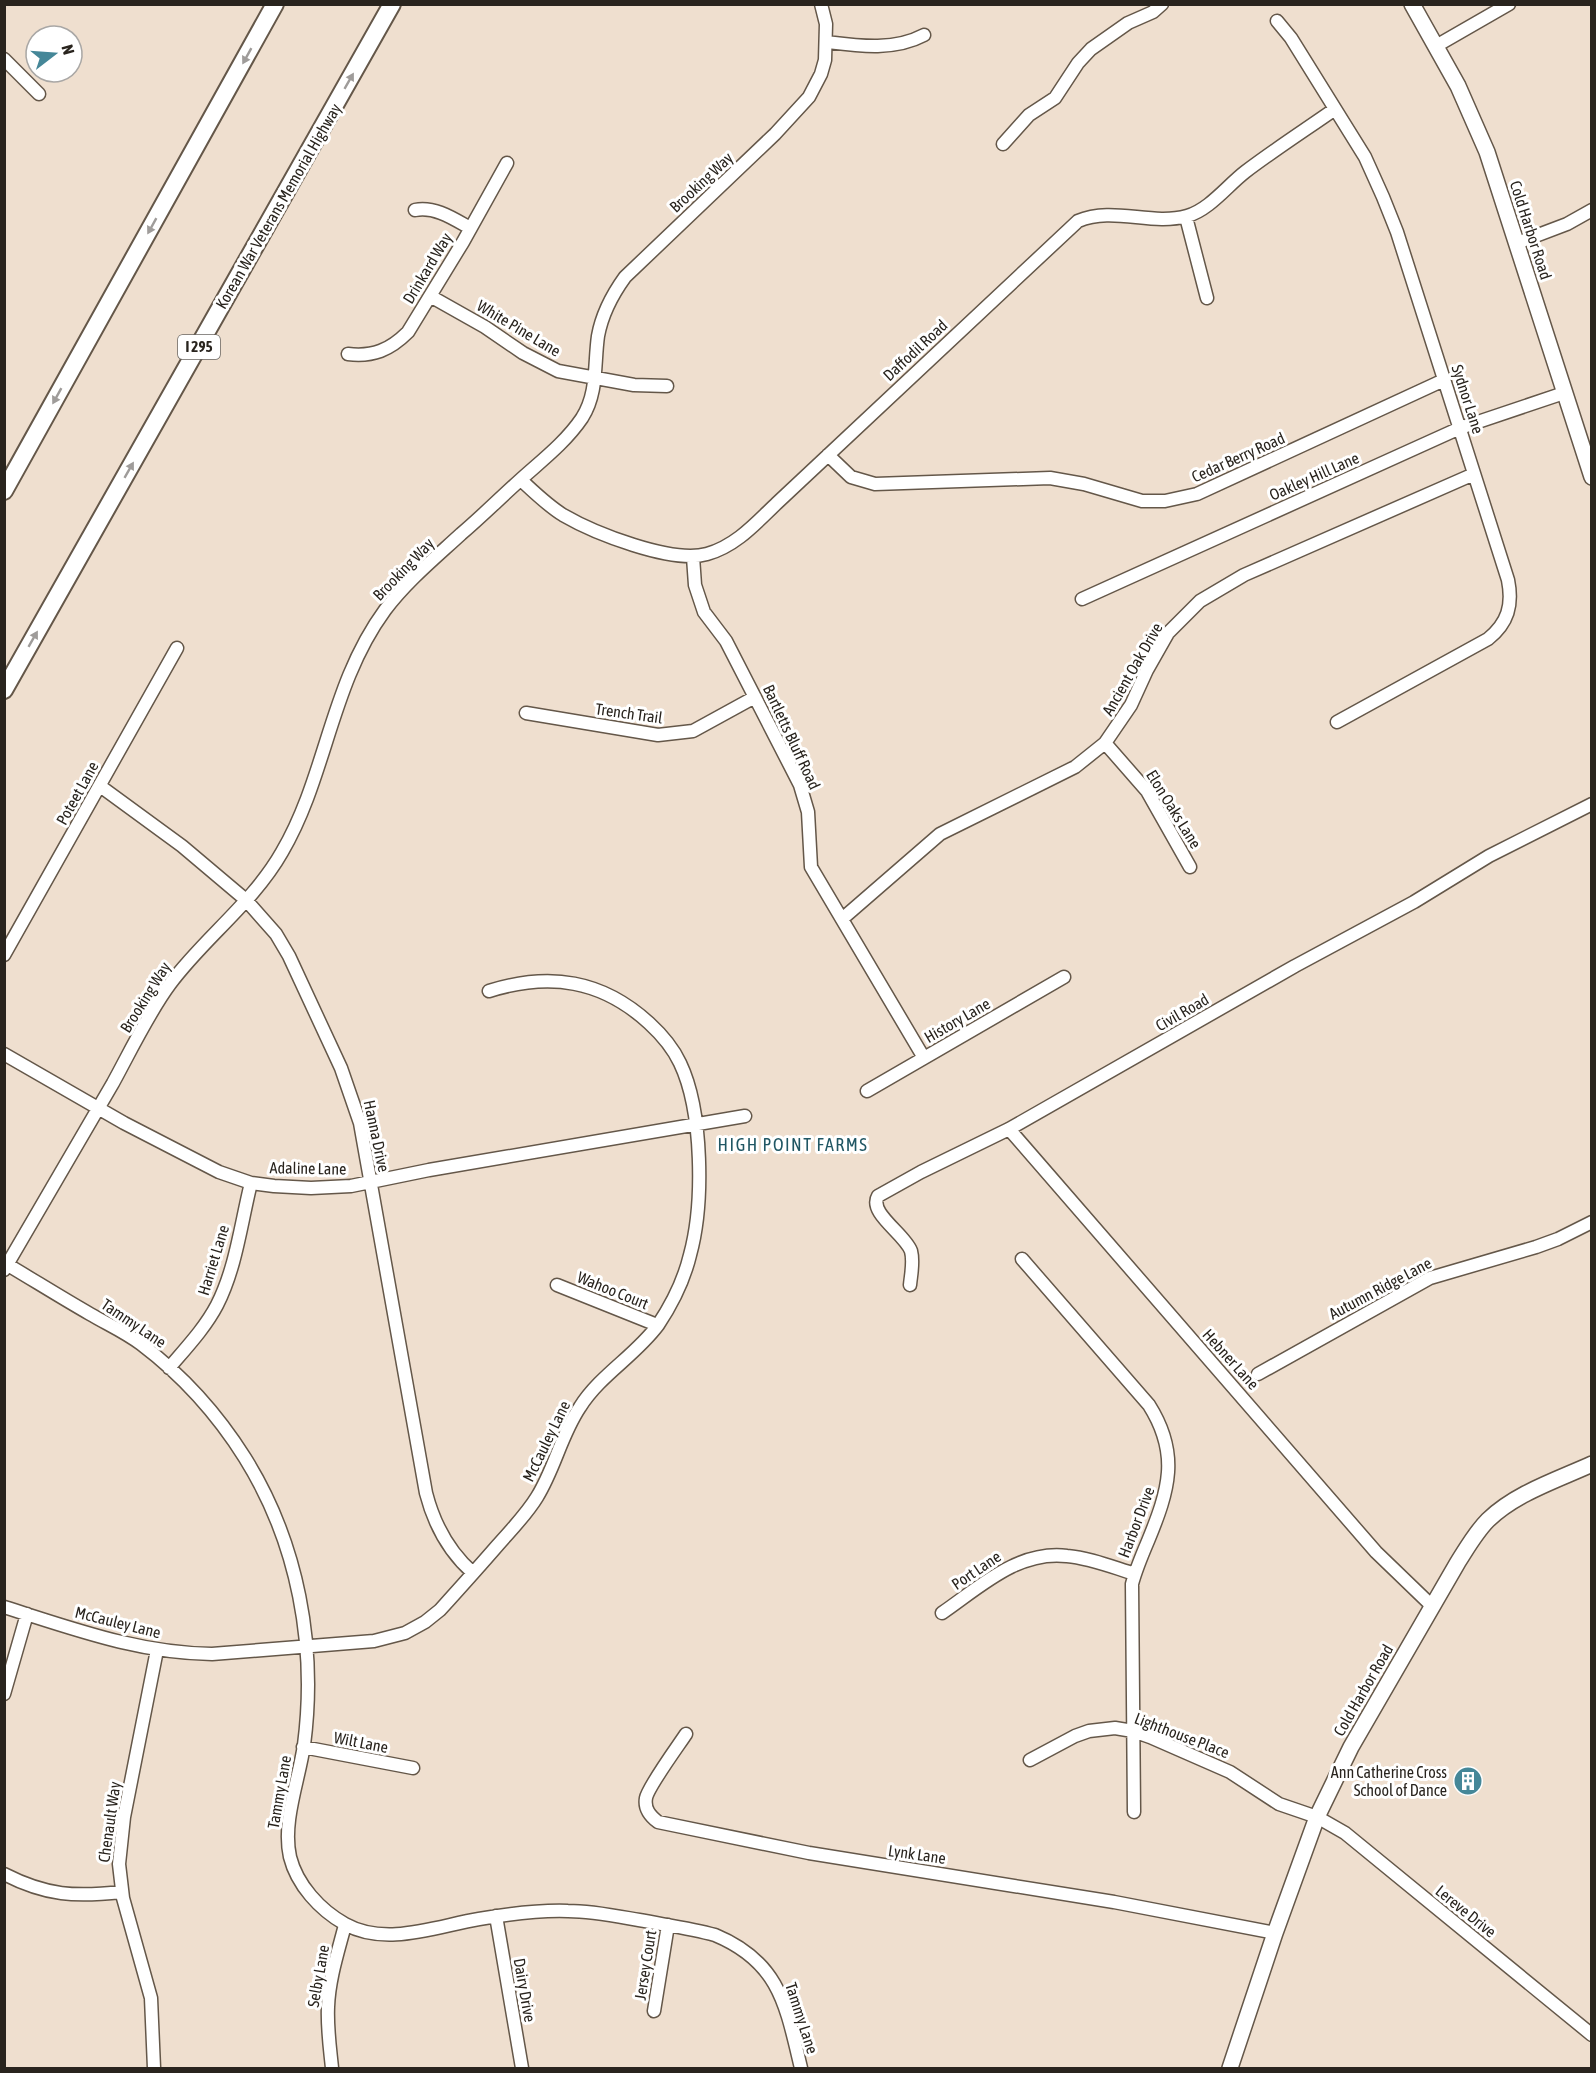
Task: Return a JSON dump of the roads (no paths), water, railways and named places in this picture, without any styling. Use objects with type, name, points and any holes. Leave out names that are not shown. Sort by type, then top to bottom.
[{"type":"highway","points":[[4,491],[275,4]]},
{"type":"highway","name":"Korean War Veterans Memorial Highway","points":[[4,690],[392,4]]},
{"type":"main road","name":"Cold Harbor Road","points":[[1412,4],[1470,111],[1490,161],[1592,477]]},
{"type":"main road","name":"Cold Harbor Road","points":[[1230,2068],[1317,1817],[1351,1747],[1432,1606],[1466,1550],[1487,1521],[1520,1498],[1592,1464]]},
{"type":"street","name":"Brooking Way","points":[[6,1267],[168,987],[271,870],[293,832],[312,785],[342,692],[368,637],[385,610],[416,575],[551,454],[582,417],[596,377],[599,333],[603,317],[615,290],[625,277],[775,134],[809,98],[821,74],[827,42],[826,24],[821,4]]},
{"type":"street","points":[[1003,144],[1029,115],[1055,98],[1078,63],[1091,49],[1128,23],[1153,12],[1162,4]]},
{"type":"street","points":[[1436,46],[1509,4]]},
{"type":"street","name":"Sydnor Lane","points":[[1277,21],[1291,38],[1365,157],[1383,197],[1508,580],[1510,606],[1495,634],[1482,644],[1337,722]]},
{"type":"street","points":[[827,42],[873,46],[904,44],[924,35]]},
{"type":"street","points":[[4,59],[39,94]]},
{"type":"street","name":"Daffodil Road","points":[[520,480],[548,505],[609,537],[668,554],[693,557],[723,548],[736,540],[1078,221],[1091,215],[1167,218],[1186,216],[1203,208],[1244,173],[1335,109]]},
{"type":"street","name":"Drinkard Way","points":[[348,354],[378,353],[397,343],[408,332],[507,163]]},
{"type":"street","points":[[415,210],[422,209],[440,213],[470,228]]},
{"type":"street","points":[[1517,243],[1567,224],[1592,210]]},
{"type":"street","points":[[1186,216],[1207,298]]},
{"type":"street","name":"White Pine Lane","points":[[429,296],[485,327],[540,363],[572,375],[596,377],[634,385],[667,386]]},
{"type":"street","name":"Cedar Berry Road","points":[[828,455],[851,477],[875,484],[1050,478],[1084,484],[1142,501],[1165,501],[1197,494],[1444,380]]},
{"type":"street","name":"Oakley Hill Lane","points":[[1082,599],[1460,428],[1564,393]]},
{"type":"street","name":"Ancient Oak Drive","points":[[842,919],[940,834],[1075,767],[1105,744],[1131,705],[1168,633],[1200,601],[1244,575],[1474,474]]},
{"type":"street","name":"Bartletts Bluff Road","points":[[693,557],[695,585],[704,612],[726,640],[800,785],[808,812],[811,867],[924,1058]]},
{"type":"street","name":"Poteet Lane","points":[[4,955],[177,648]]},
{"type":"street","name":"Trench Trail","points":[[526,713],[658,735],[674,735],[693,731],[756,697]]},
{"type":"street","name":"Elon Oaks Lane","points":[[1105,744],[1147,791],[1190,867]]},
{"type":"street","name":"Hanna Drive","points":[[100,786],[182,846],[246,900],[276,934],[289,956],[341,1068],[360,1123],[431,1511],[447,1544],[473,1573]]},
{"type":"street","name":"Civil Road","points":[[910,1285],[911,1251],[902,1237],[877,1210],[878,1196],[1009,1129],[1295,966],[1414,902],[1489,856],[1592,804]]},
{"type":"street","name":"History Lane","points":[[867,1091],[1064,977]]},
{"type":"street","name":"McCauley Lane","points":[[4,1607],[118,1642],[157,1650],[212,1654],[374,1641],[405,1633],[440,1611],[524,1516],[538,1497],[549,1476],[568,1428],[581,1405],[606,1378],[629,1358],[657,1325],[685,1273],[695,1232],[699,1192],[695,1124],[680,1063],[653,1026],[623,1002],[589,986],[553,981],[531,982],[489,991]]},
{"type":"street","name":"Adaline Lane","points":[[4,1054],[124,1123],[219,1172],[251,1183],[312,1188],[351,1186],[745,1116]]},
{"type":"street","name":"Hebner Lane","points":[[1009,1129],[1376,1552],[1432,1606]]},
{"type":"street","name":"Harriet Lane","points":[[169,1368],[201,1330],[217,1305],[230,1271],[251,1183]]},
{"type":"street","name":"Autumn Ridge Lane","points":[[1258,1374],[1430,1278],[1536,1247],[1592,1222]]},
{"type":"street","name":"Harbor Drive","points":[[1022,1259],[1149,1405],[1163,1431],[1170,1464],[1167,1491],[1135,1574],[1131,1599],[1134,1812]]},
{"type":"street","name":"Tammy Lane","points":[[6,1267],[126,1334],[169,1368],[193,1391],[228,1432],[260,1485],[274,1515],[294,1570],[307,1647],[308,1700],[303,1748],[287,1839],[296,1874],[308,1893],[345,1925],[365,1932],[387,1935],[496,1916],[568,1911],[594,1912],[668,1925],[730,1941],[755,1958],[765,1969],[780,1994],[801,2068]]},
{"type":"street","name":"Wahoo Court","points":[[557,1286],[657,1325]]},
{"type":"street","name":"Port Lane","points":[[942,1613],[1007,1568],[1035,1557],[1065,1555],[1083,1558],[1135,1574]]},
{"type":"street","points":[[4,1694],[27,1614]]},
{"type":"street","name":"Chenault Way","points":[[154,2068],[151,1998],[122,1893],[119,1864],[124,1816],[157,1650]]},
{"type":"street","name":"Lighthouse Place","points":[[1030,1760],[1089,1731],[1115,1728],[1133,1731],[1230,1772],[1279,1804],[1317,1817]]},
{"type":"street","name":"Lynk Lane","points":[[686,1734],[647,1794],[648,1812],[658,1822],[820,1855],[1102,1900],[1275,1933]]},
{"type":"street","name":"Wilt Lane","points":[[303,1748],[413,1768]]},
{"type":"street","name":"Lereve Drive","points":[[1317,1817],[1345,1833],[1592,2035]]},
{"type":"street","points":[[4,1875],[32,1887],[58,1894],[122,1893]]},
{"type":"street","name":"Dairy Drive","points":[[496,1916],[522,2068]]},
{"type":"street","name":"Selby Lane","points":[[332,2068],[328,2007],[337,1954],[345,1925]]},
{"type":"street","name":"Jersey Court","points":[[654,2011],[668,1925]]},
{"type":"place","name":"Ann Catherine Cross School of Dance","points":[[1468,1781]]},
{"type":"district","name":"HIGH POINT FARMS","points":[[793,1145]]}]
